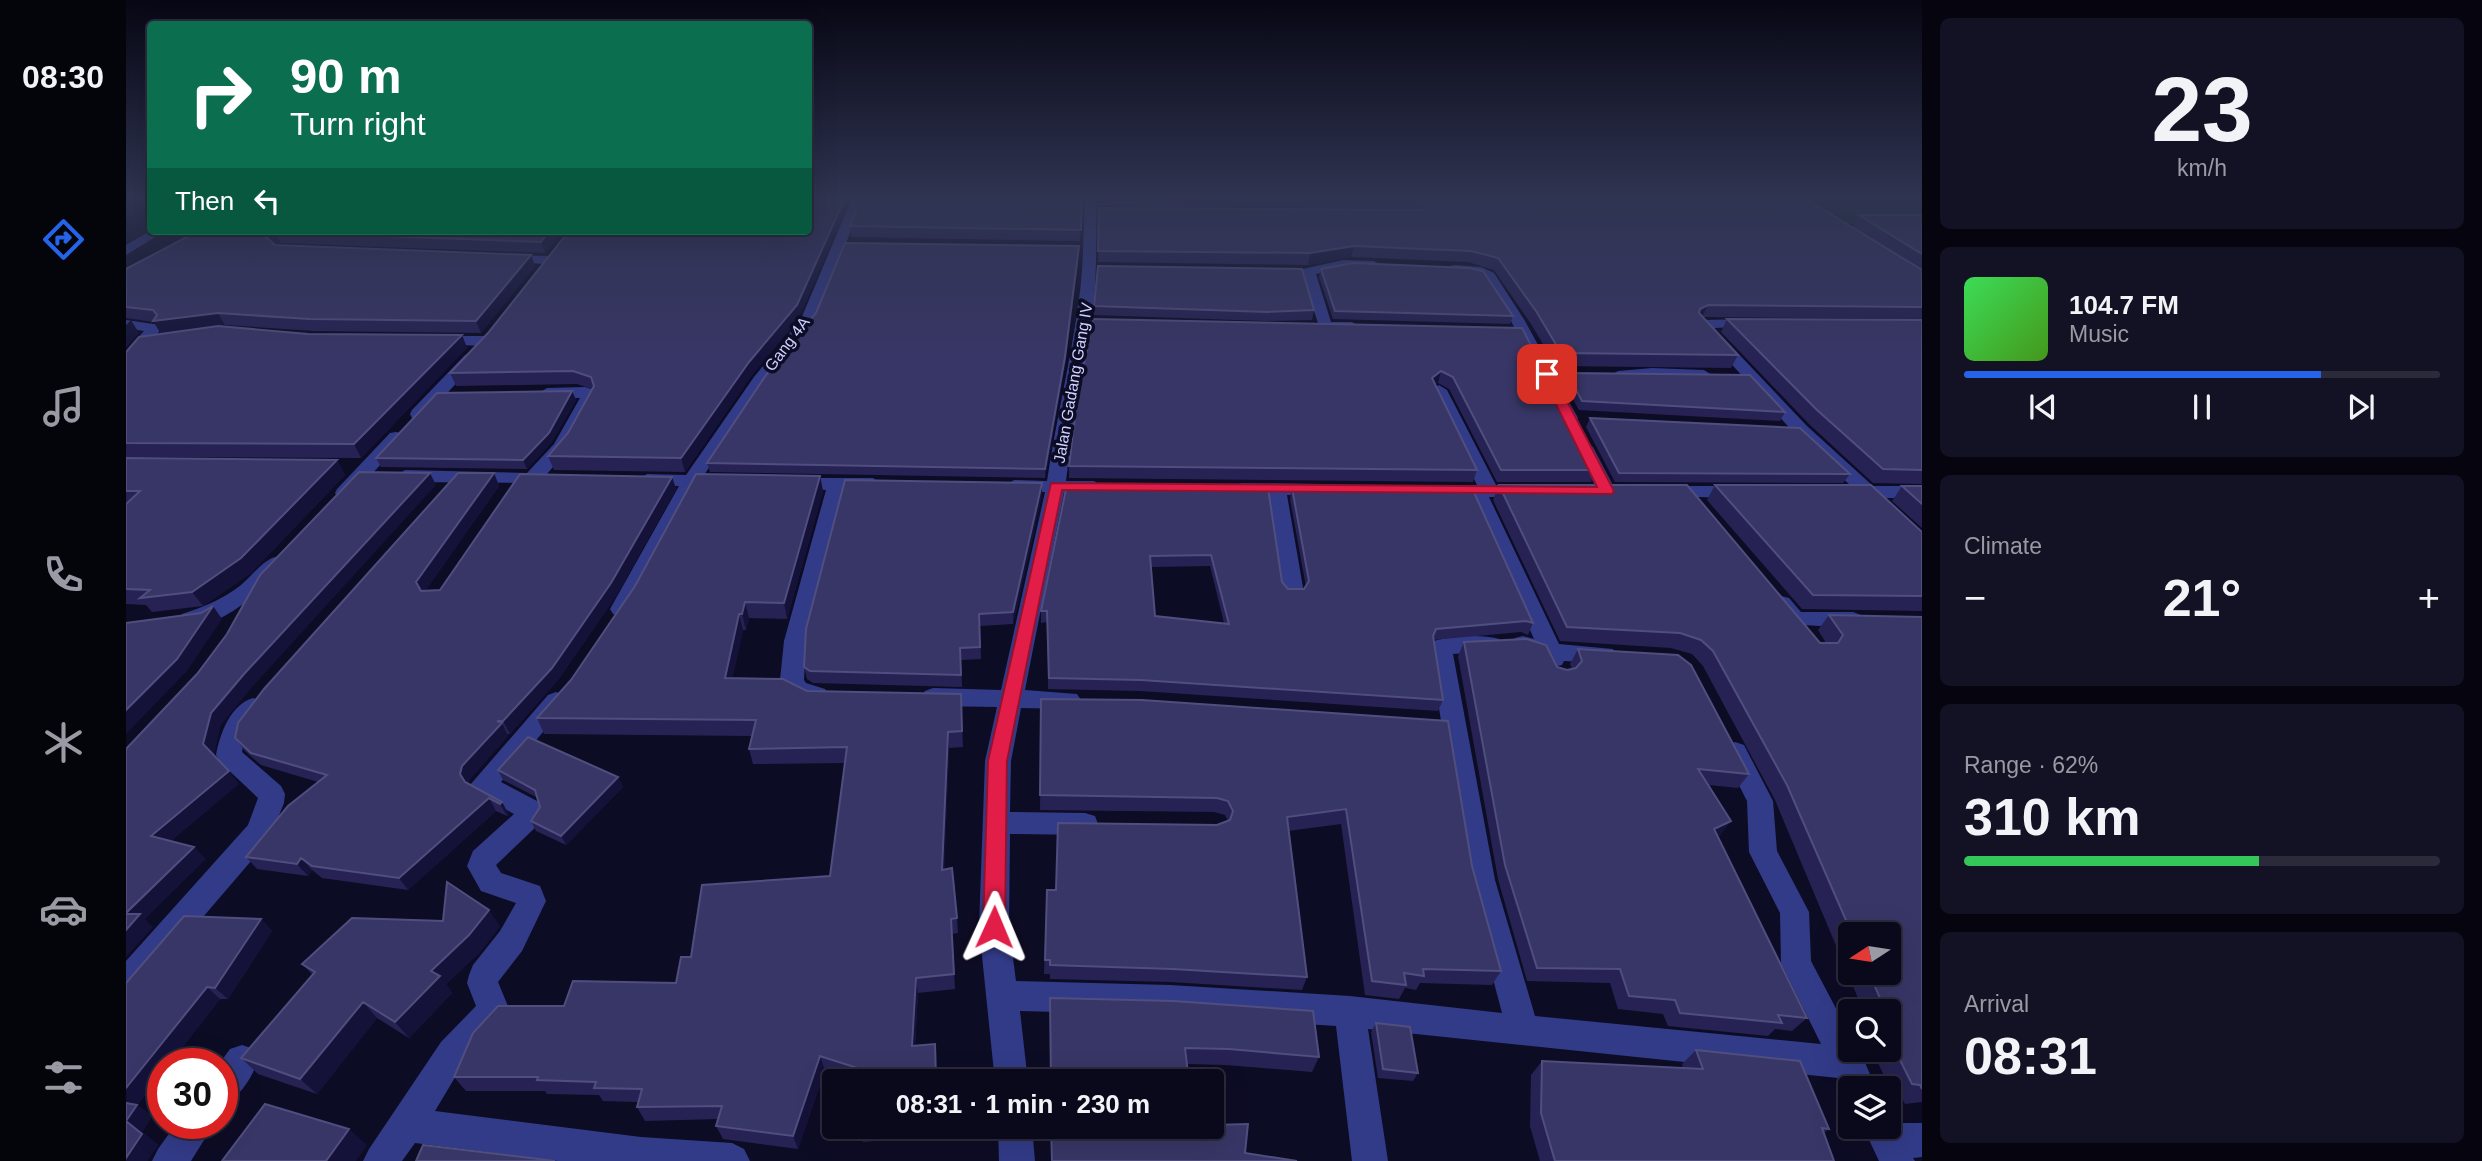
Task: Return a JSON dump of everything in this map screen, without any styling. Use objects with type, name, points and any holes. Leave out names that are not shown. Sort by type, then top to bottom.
[{"type":"street","name":"Gang 4A","points":[[605,633],[627,600],[692,481],[760,380],[807,320],[845,250]]},
{"type":"street","name":"Jalan Gadang Gang IV","points":[[1011,1069],[994,927],[998,761],[1056,486],[1066,410],[1090,323],[1094,269],[1082,250]]},
{"type":"street","points":[[496,259],[552,255],[533,280]]},
{"type":"street","points":[[1366,326],[1318,326],[1302,272],[1343,264],[1390,266]]},
{"type":"street","points":[[1444,269],[1478,270],[1487,274],[1518,332],[1553,374],[1607,491]]},
{"type":"street","points":[[1764,323],[1702,324],[1801,430],[1886,509]]},
{"type":"street","points":[[126,324],[155,328],[137,348],[177,339]]},
{"type":"street","points":[[333,504],[490,336],[420,340]]},
{"type":"street","points":[[1597,376],[1652,373],[1748,376]]},
{"type":"street","points":[[1440,390],[1555,663]]},
{"type":"street","points":[[502,500],[562,446],[588,398],[585,392],[526,393]]},
{"type":"street","points":[[437,394],[462,394]]},
{"type":"street","points":[[1776,429],[1801,430]]},
{"type":"street","points":[[341,467],[364,471],[558,479]]},
{"type":"street","points":[[439,497],[457,476]]},
{"type":"street","points":[[625,480],[743,482]]},
{"type":"street","points":[[769,483],[892,484]]},
{"type":"street","points":[[836,695],[810,695],[798,690],[792,680],[795,641],[837,484]]},
{"type":"street","points":[[1001,485],[1111,487]]},
{"type":"street","points":[[1222,489],[1330,490]]},
{"type":"street","points":[[1277,490],[1293,593]]},
{"type":"street","points":[[1424,491],[1541,491]]},
{"type":"street","points":[[1581,491],[1627,492]]},
{"type":"street","points":[[1649,492],[1753,492]]},
{"type":"street","points":[[1687,492],[1705,513]]},
{"type":"street","points":[[1832,492],[1922,492]]},
{"type":"street","points":[[166,622],[210,616],[260,580],[287,551]]},
{"type":"street","points":[[233,627],[260,580]]},
{"type":"street","points":[[1768,587],[1810,639]]},
{"type":"street","points":[[1795,619],[1871,621]]},
{"type":"street","points":[[1523,1031],[1442,724],[1442,648],[1521,643],[1555,663],[1631,657]]},
{"type":"street","points":[[382,1161],[452,1053],[494,1011],[482,983],[484,975],[511,941],[532,901],[530,895],[491,882],[481,866],[482,860],[530,816],[530,810],[483,785],[575,677]]},
{"type":"street","points":[[126,984],[259,832],[266,818],[272,794],[229,755],[233,733],[263,694]]},
{"type":"street","points":[[917,696],[1088,701]]},
{"type":"street","points":[[1724,731],[1760,801],[1763,852],[1794,912],[1796,963],[1854,1076]]},
{"type":"street","points":[[996,823],[1105,825]]},
{"type":"street","points":[[1004,996],[1170,1000],[1350,1011],[1523,1031],[1854,1076]]},
{"type":"street","points":[[1350,1011],[1370,1161]]},
{"type":"street","points":[[238,1066],[242,1060]]},
{"type":"street","points":[[407,1125],[641,1154],[732,1161]]},
{"type":"street","points":[[170,1161],[186,1139]]},
{"type":"street","points":[[1016,1139],[1017,1161]]},
{"type":"street","points":[[1888,1143],[1922,1140]]},
{"type":"building","points":[[162,250],[408,250],[531,255],[476,321],[309,319],[218,313],[153,321],[157,315],[153,310],[126,307],[126,269]]},
{"type":"building","points":[[554,250],[822,250],[797,305],[749,362],[681,458],[548,456],[568,433],[594,386],[591,377],[573,371],[450,373],[488,333]]},
{"type":"building","points":[[842,250],[1078,250],[1065,357],[1045,469],[707,463],[766,375],[816,313]]},
{"type":"building","points":[[1098,250],[1328,250],[1310,253]]},
{"type":"building","points":[[1452,250],[1890,250],[1922,270],[1922,307],[1708,305],[1700,309],[1699,313],[1738,355],[1561,353],[1536,311],[1498,258],[1471,251]]},
{"type":"building","points":[[1353,263],[1469,268],[1483,271],[1513,316],[1335,311],[1321,269]]},
{"type":"building","points":[[1098,266],[1302,269],[1314,310],[1267,312],[1094,306]]},
{"type":"building","points":[[1093,319],[1522,328],[1596,470],[1501,470],[1453,377],[1441,371],[1432,378],[1477,470],[1069,466],[1077,399]]},
{"type":"building","points":[[1727,319],[1922,320],[1922,470],[1883,469],[1817,410]]},
{"type":"building","points":[[218,326],[308,334],[462,335],[354,444],[126,443],[126,352],[139,337]]},
{"type":"building","points":[[1567,373],[1750,375],[1785,412],[1582,401]]},
{"type":"building","points":[[572,391],[549,433],[523,460],[376,458],[437,393]]},
{"type":"building","points":[[1590,418],[1800,428],[1850,474],[1619,473]]},
{"type":"building","points":[[126,458],[337,460],[241,558],[192,592],[140,598],[150,590],[126,589],[126,504],[140,491],[126,491]]},
{"type":"building","points":[[359,472],[430,473],[211,713],[203,744],[229,771],[151,836],[194,847],[126,913],[126,749],[197,674],[227,634],[260,575]]},
{"type":"building","points":[[458,473],[494,473],[416,582],[421,591],[440,590],[520,474],[672,477],[611,583],[552,668],[503,721],[497,721],[502,723],[462,766],[460,774],[465,782],[502,802],[500,804],[489,798],[399,878],[312,866],[301,858],[297,864],[246,857],[288,806],[327,775],[251,753],[235,738],[238,723],[264,689]]},
{"type":"building","points":[[696,474],[820,476],[784,603],[745,602],[742,614],[739,614],[725,678],[783,679],[807,691],[961,694],[962,731],[948,732],[942,870],[952,868],[957,918],[951,919],[954,974],[916,978],[912,1046],[935,1044],[936,1069],[860,1069],[820,1056],[793,1136],[716,1126],[722,1106],[637,1107],[642,1089],[594,1088],[596,1082],[537,1080],[538,1077],[454,1077],[473,1033],[498,1006],[564,1006],[573,981],[676,983],[681,957],[691,957],[702,885],[830,876],[847,747],[749,749],[756,720],[537,718],[571,680],[635,586]]},
{"type":"building","points":[[845,480],[1042,483],[1013,612],[979,614],[980,647],[960,648],[961,675],[810,671],[804,667],[806,629]]},
{"type":"building","points":[[1067,484],[1268,488],[1282,582],[1288,589],[1304,589],[1309,581],[1292,488],[1472,488],[1533,623],[1526,621],[1436,629],[1433,636],[1443,700],[1141,680],[1049,678],[1047,611],[1041,611]],"holes":[[[1211,555],[1229,624],[1155,616],[1150,556]]]},
{"type":"building","points":[[1499,485],[1687,485],[1820,643],[1838,643],[1843,635],[1829,615],[1922,617],[1922,1089],[1920,1085],[1912,1084],[1901,1062],[1901,999],[1878,999],[1874,985],[1901,985],[1901,922],[1847,922],[1787,785],[1713,651],[1701,640],[1680,633],[1567,627]]},
{"type":"building","points":[[1715,485],[1871,485],[1922,532],[1922,596],[1813,595]]},
{"type":"building","points":[[1902,486],[1922,486],[1922,504]]},
{"type":"building","points":[[213,606],[177,659],[126,710],[126,623],[201,613]]},
{"type":"building","points":[[1527,639],[1546,645],[1557,667],[1567,670],[1576,668],[1582,661],[1578,649],[1678,655],[1691,665],[1749,774],[1698,769],[1731,821],[1714,829],[1807,1018],[1778,1015],[1782,1023],[1680,1013],[1675,1000],[1629,996],[1620,969],[1537,968],[1505,865],[1464,642]]},
{"type":"building","points":[[1041,699],[1142,700],[1448,721],[1472,866],[1501,971],[1423,969],[1424,976],[1404,973],[1406,985],[1372,981],[1346,809],[1287,817],[1307,977],[1050,965],[1050,960],[1045,960],[1047,890],[1056,890],[1058,823],[1217,825],[1230,820],[1233,811],[1228,801],[1217,798],[1040,795]]},
{"type":"building","points":[[528,737],[618,777],[561,836],[531,821],[540,807],[535,790],[498,770]]},
{"type":"building","points":[[447,882],[489,910],[469,935],[431,971],[440,976],[395,1022],[363,1002],[300,1079],[241,1058],[315,972],[302,964],[352,918],[443,921]]},
{"type":"building","points":[[126,914],[140,914],[126,930]]},
{"type":"building","points":[[184,916],[261,919],[215,988],[207,987],[158,1048],[147,1048],[147,1062],[126,1088],[126,983]]},
{"type":"building","points":[[1050,998],[1173,1001],[1313,1011],[1319,1057],[1185,1048],[1187,1069],[1051,1069]]},
{"type":"building","points":[[1376,1023],[1410,1027],[1418,1073],[1383,1069]]},
{"type":"building","points":[[1696,1050],[1800,1061],[1829,1129],[1822,1128],[1834,1161],[1555,1161],[1541,1113],[1542,1061],[1703,1069]]},
{"type":"building","points":[[126,1103],[137,1105],[126,1121]]},
{"type":"building","points":[[265,1104],[349,1129],[326,1161],[222,1161]]},
{"type":"building","points":[[126,1121],[142,1134],[126,1158]]},
{"type":"building","points":[[1248,1124],[1245,1153],[1297,1161],[1052,1161],[1051,1139],[1224,1139],[1224,1125]]},
{"type":"building","points":[[423,1145],[555,1161],[416,1161]]},
{"type":"route","points":[[994,927],[998,761],[1056,486],[1607,491],[1547,374]]}]
